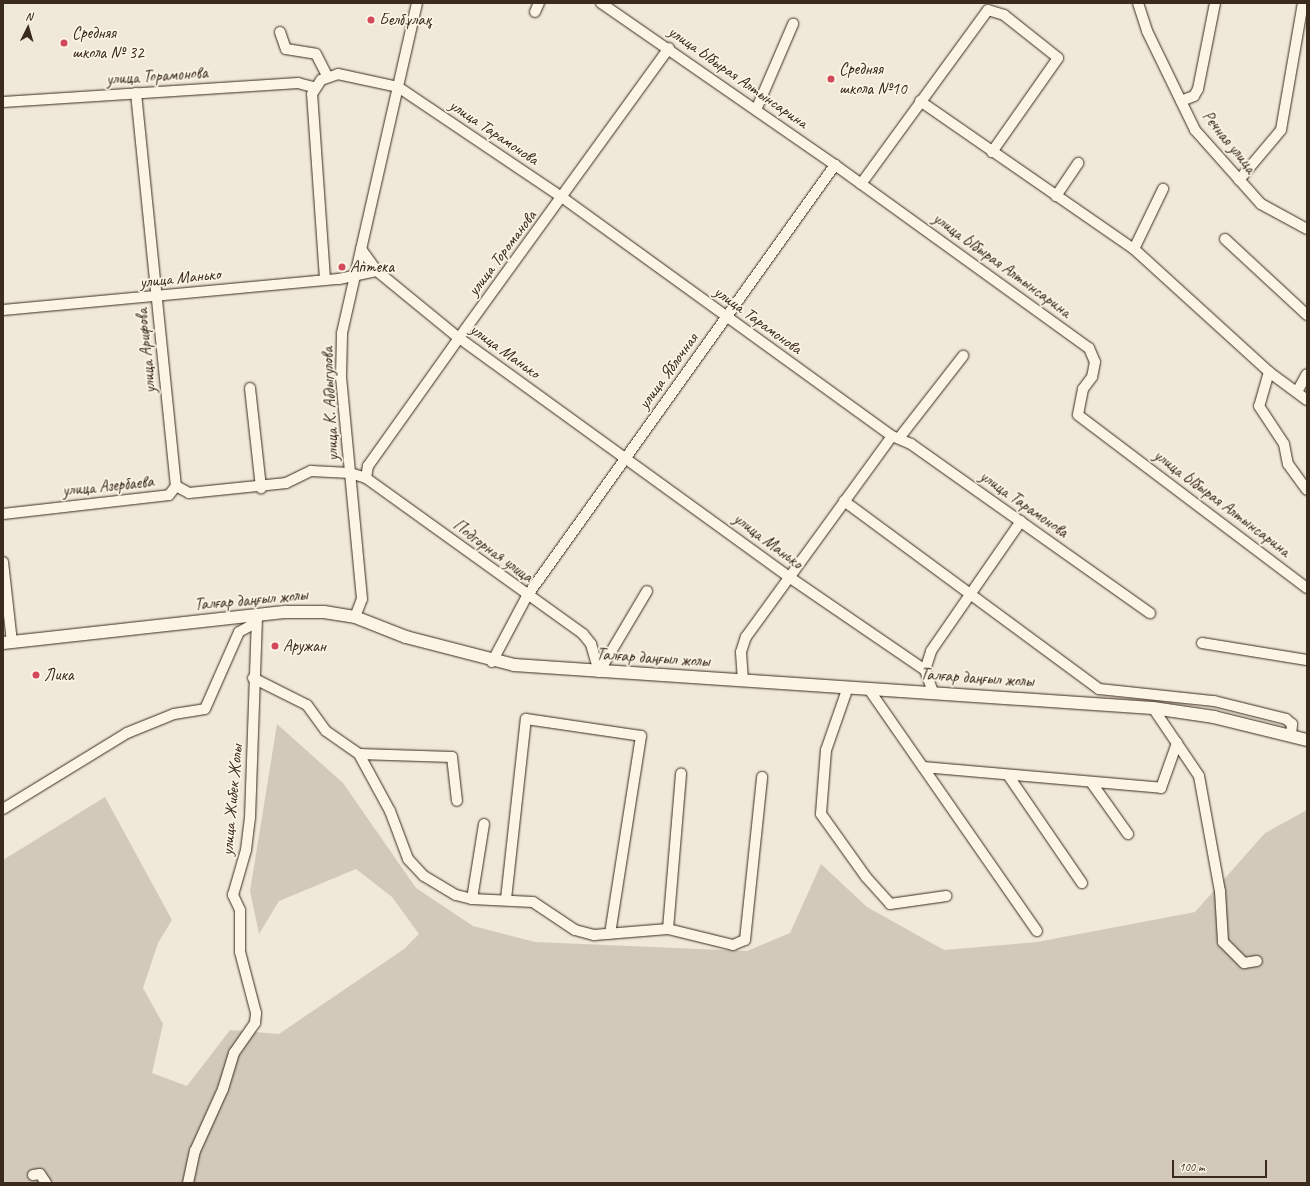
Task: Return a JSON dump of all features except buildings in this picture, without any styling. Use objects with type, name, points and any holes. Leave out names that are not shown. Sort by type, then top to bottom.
[{"type":"main road","name":"Талғар даңғыл жолы","points":[[7,643],[256,619],[309,611],[355,617],[406,637],[492,662],[599,672],[933,692],[1153,708],[1214,716],[1307,740]]},
{"type":"street","name":"улица К. Абдыгулова","points":[[355,617],[362,599],[350,473],[342,341],[355,276],[417,3]]},
{"type":"street","name":"улица Ыбырая Алтынсарина","points":[[601,3],[670,48],[1089,348],[1095,362],[1092,377],[1083,389],[1078,415],[1307,588]]},
{"type":"street","name":"Речная улица","points":[[1138,3],[1195,130],[1261,204],[1307,229]]},
{"type":"street","points":[[1181,101],[1194,96],[1198,89],[1215,3]]},
{"type":"street","points":[[1239,180],[1281,130],[1303,3]]},
{"type":"street","points":[[861,184],[981,16],[988,10],[1004,15],[1058,58],[992,152]]},
{"type":"street","points":[[756,110],[793,24]]},
{"type":"street","points":[[280,32],[286,49],[316,54],[327,76],[314,87],[312,107],[325,279]]},
{"type":"street","name":"улица Тороманова","points":[[366,478],[368,466],[670,48]]},
{"type":"street","name":"улица Тарамонова","points":[[327,76],[338,74],[398,87],[563,198],[726,317],[896,437],[1021,521],[1150,613]]},
{"type":"street","name":"улица Торамонова","points":[[3,102],[298,83],[314,87]]},
{"type":"street","name":"улица Арифова","points":[[136,93],[176,486]]},
{"type":"street","points":[[920,101],[1134,249],[1269,372],[1298,390],[1307,400]]},
{"type":"street","points":[[1056,196],[1078,163]]},
{"type":"street","name":"улица Яблочная","points":[[492,662],[527,596],[624,457],[835,165]]},
{"type":"street","points":[[1134,249],[1163,189]]},
{"type":"street","points":[[1225,239],[1307,314]]},
{"type":"street","points":[[361,249],[377,271]]},
{"type":"street","name":"улица Манько","points":[[3,310],[157,297],[355,276],[377,271],[459,338],[908,662],[925,670]]},
{"type":"street","points":[[743,681],[742,645],[844,501],[963,356]]},
{"type":"street","points":[[1269,372],[1259,406],[1284,444],[1288,464],[1307,490]]},
{"type":"street","points":[[1298,390],[1307,374]]},
{"type":"street","points":[[250,388],[261,488]]},
{"type":"street","name":"улица Азербаева","points":[[3,514],[169,496],[176,486],[189,493],[261,488],[286,483],[311,471],[350,473]]},
{"type":"street","name":"Подгорная улица","points":[[350,473],[366,478],[588,639],[599,672]]},
{"type":"street","points":[[844,501],[1099,689],[1208,700],[1286,720],[1292,724],[1291,736]]},
{"type":"street","points":[[933,692],[925,670],[937,640],[1021,521]]},
{"type":"street","points":[[3,562],[7,643]]},
{"type":"street","points":[[599,672],[647,591]]},
{"type":"street","points":[[3,808],[127,733],[174,714],[205,709],[239,632],[256,619]]},
{"type":"street","name":"улица Жибек Жолы","points":[[188,1183],[195,1151],[223,1089],[234,1053],[255,1023],[256,1013],[240,952],[240,910],[233,895],[246,850],[250,818],[254,747],[253,678],[256,619]]},
{"type":"street","points":[[1202,643],[1307,660]]},
{"type":"street","points":[[253,678],[308,705],[326,731],[359,754],[381,792],[408,859],[440,887],[472,899],[506,899],[532,902],[575,930],[594,935],[668,930],[733,945],[745,940],[762,777]]},
{"type":"street","points":[[848,687],[826,750],[821,814],[866,878],[890,904],[946,896]]},
{"type":"street","points":[[868,688],[1037,931]]},
{"type":"street","points":[[1153,708],[1199,776],[1220,891],[1223,942],[1244,963],[1258,961]]},
{"type":"street","points":[[506,899],[526,719],[641,736],[610,934]]},
{"type":"street","points":[[923,768],[1161,788],[1177,744]]},
{"type":"street","points":[[359,754],[452,757],[456,801]]},
{"type":"street","points":[[668,930],[681,774]]},
{"type":"street","points":[[1008,775],[1082,883]]},
{"type":"street","points":[[1091,782],[1128,834]]},
{"type":"street","points":[[472,899],[484,824]]},
{"type":"street","points":[[33,1175],[40,1174],[46,1183]]},
{"type":"shaded area","points":[[277,724],[343,783],[416,888],[473,926],[535,942],[747,951],[790,933],[821,864],[867,907],[944,950],[1037,942],[1195,912],[1265,833],[1307,810],[1307,1183],[3,1183],[3,860],[105,797],[172,920],[158,943],[143,988],[163,1024],[152,1073],[187,1086],[230,1030],[279,1034],[404,949],[419,934],[392,897],[356,869],[279,901],[259,934],[250,891]]},
{"type":"place","name":"Белбұлақ","points":[[371,20]]},
{"type":"place","name":"Средняя школа № 32","points":[[64,43]]},
{"type":"place","name":"Средняя школа №10","points":[[831,79]]},
{"type":"place","name":"Аптека","points":[[342,267]]},
{"type":"place","name":"Аружан","points":[[275,646]]},
{"type":"place","name":"Лика","points":[[36,675]]}]
